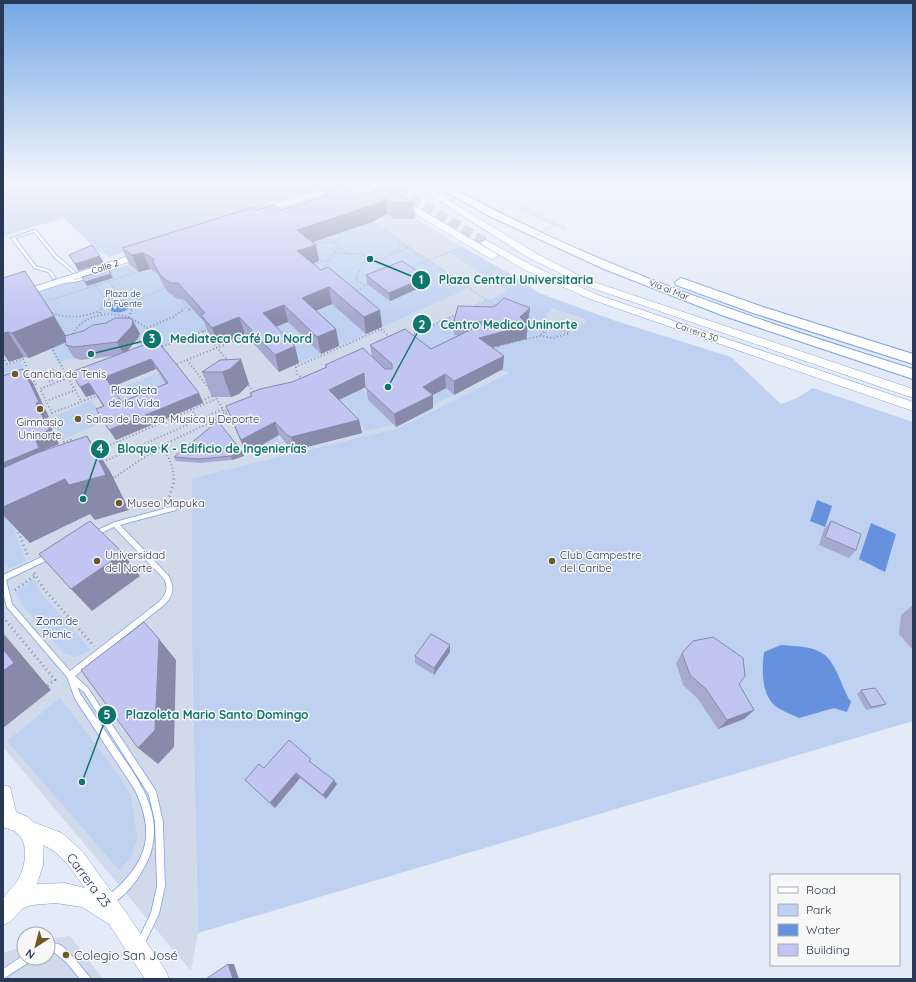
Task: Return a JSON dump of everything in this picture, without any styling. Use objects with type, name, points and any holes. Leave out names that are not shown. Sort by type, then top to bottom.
[{"type":"highway","name":"Vía al Mar","points":[[523,228],[632,276],[735,315],[913,374]]},
{"type":"highway","points":[[552,228],[600,249]]},
{"type":"highway","name":"Vía al Mar","points":[[621,258],[758,310],[913,359]]},
{"type":"main road","points":[[445,228],[524,274],[597,292]]},
{"type":"main road","points":[[488,228],[533,256],[597,292]]},
{"type":"main road","name":"Carrera 30","points":[[490,241],[529,268],[913,407]]},
{"type":"main road","name":"Carrera 30","points":[[597,292],[913,394]]},
{"type":"street","name":"Calle 2","points":[[3,295],[56,280],[122,261],[151,249],[74,272],[56,280],[3,300]]},
{"type":"street","points":[[3,794],[6,819]]},
{"type":"street","name":"Carrera 23","points":[[6,819],[16,820],[28,829],[55,840],[75,858],[107,902],[122,927],[158,979]]},
{"type":"street","points":[[3,915],[17,899],[27,883],[33,867],[35,853],[34,840],[28,829]]},
{"type":"street","name":"Carrera 23","points":[[17,899],[47,893],[74,895],[87,899],[101,907],[122,927]]},
{"type":"lane","points":[[56,280],[49,271],[35,266],[13,238],[35,231],[56,257],[74,272]]},
{"type":"lane","points":[[88,538],[115,524],[174,508]]},
{"type":"lane","points":[[70,676],[162,603],[169,593],[170,582],[115,524]]},
{"type":"lane","points":[[60,552],[3,579],[9,605],[70,676],[86,690],[146,781],[156,804],[160,844],[161,886],[159,903],[152,924],[137,948]]},
{"type":"lane","points":[[70,676],[78,697],[138,787],[146,801],[149,812],[149,844],[144,864],[130,884],[107,902]]},
{"type":"lane","points":[[56,948],[69,958],[86,979]]},
{"type":"lane","points":[[3,974],[16,966]]},
{"type":"path","points":[[310,237],[320,243],[333,242],[341,238],[342,234],[336,228]]},
{"type":"path","points":[[381,228],[498,308]]},
{"type":"path","points":[[530,239],[550,228]]},
{"type":"path","points":[[397,252],[400,241]]},
{"type":"path","points":[[333,242],[349,254]]},
{"type":"path","points":[[329,274],[323,269],[339,246]]},
{"type":"path","points":[[334,253],[362,254],[367,257],[380,259],[409,247]]},
{"type":"path","points":[[404,270],[462,247]]},
{"type":"path","points":[[365,286],[355,279],[367,257]]},
{"type":"path","points":[[306,268],[331,258]]},
{"type":"path","points":[[48,307],[44,302],[108,280],[144,270]]},
{"type":"path","points":[[108,280],[115,291],[115,297]]},
{"type":"path","points":[[166,283],[172,291]]},
{"type":"path","points":[[95,285],[103,296],[110,300]]},
{"type":"path","points":[[352,293],[368,285]]},
{"type":"path","points":[[128,317],[130,311],[139,299],[168,286]]},
{"type":"path","points":[[177,295],[191,311]]},
{"type":"path","points":[[69,341],[78,326],[100,312],[101,308],[115,297],[128,296],[139,299]]},
{"type":"path","points":[[182,301],[189,298]]},
{"type":"path","points":[[468,309],[488,300]]},
{"type":"path","points":[[147,328],[173,318],[187,306]]},
{"type":"path","points":[[55,319],[51,313],[64,317],[76,317],[100,312],[120,314],[147,328],[163,346]]},
{"type":"path","points":[[410,336],[461,312]]},
{"type":"path","points":[[448,318],[458,319]]},
{"type":"path","points":[[486,350],[541,336],[553,338],[571,333],[549,326],[528,322],[522,319]]},
{"type":"path","points":[[525,325],[528,322]]},
{"type":"path","points":[[541,336],[549,326]]},
{"type":"path","points":[[158,348],[214,327]]},
{"type":"path","points":[[308,381],[297,375],[295,372],[296,367],[381,329],[393,339]]},
{"type":"path","points":[[203,331],[232,366]]},
{"type":"path","points":[[523,334],[526,339]]},
{"type":"path","points":[[173,365],[246,336]]},
{"type":"path","points":[[495,341],[499,346]]},
{"type":"path","points":[[56,346],[50,348],[81,402]]},
{"type":"path","points":[[3,357],[7,364]]},
{"type":"path","points":[[3,366],[23,359],[37,387]]},
{"type":"path","points":[[187,360],[214,395],[230,420]]},
{"type":"path","points":[[29,379],[43,374],[50,382],[54,379],[50,373],[53,370],[56,371],[59,377],[82,378]]},
{"type":"path","points":[[67,377],[40,389],[52,413],[100,394]]},
{"type":"path","points":[[242,378],[257,396]]},
{"type":"path","points":[[49,400],[75,390]]},
{"type":"path","points":[[201,401],[214,395]]},
{"type":"path","points":[[87,454],[216,399]]},
{"type":"path","points":[[191,409],[198,420]]},
{"type":"path","points":[[98,464],[223,409]]},
{"type":"path","points":[[113,478],[163,444],[211,422],[232,409]]},
{"type":"path","points":[[48,430],[57,426],[64,442],[71,440],[74,446]]},
{"type":"path","points":[[163,444],[174,465],[174,478],[165,510]]},
{"type":"path","points":[[16,525],[29,560]]},
{"type":"path","points":[[34,571],[43,588],[79,629]]},
{"type":"path","points":[[7,595],[36,575]]},
{"type":"path","points":[[3,617],[55,680],[47,686]]},
{"type":"shaded area","name":"Universidad del Norte","points":[[242,228],[431,228],[519,279],[538,293],[613,320],[398,428],[192,478],[192,645],[198,933],[191,971],[3,747],[3,302],[55,284],[73,283]]},
{"type":"shaded area","name":"Colegio San José","points":[[70,936],[103,979],[3,979],[3,953],[16,949],[16,966],[56,966],[56,938]]},
{"type":"green space","points":[[3,228],[31,228],[3,236]]},
{"type":"green space","points":[[74,228],[200,228],[109,257],[97,250]]},
{"type":"green space","points":[[352,228],[381,228],[469,288],[382,327],[288,247]]},
{"type":"green space","name":"Club Campestre del Caribe","points":[[462,247],[520,280],[517,281],[521,284],[524,283],[539,293],[613,320],[731,357],[781,404],[795,399],[813,388],[913,422],[913,721],[198,933],[192,645],[192,478],[398,428],[510,372],[432,359],[404,339],[508,291],[449,252]],"holes":[[[552,308],[583,318],[587,322],[571,333],[540,324]],[[492,336],[526,338],[499,346]]]},
{"type":"green space","name":"Plaza de la Fuente","points":[[130,264],[139,271],[151,269],[161,274],[162,284],[166,289],[174,297],[184,300],[209,329],[146,353],[136,341],[139,336],[138,333],[73,352],[74,358],[58,363],[50,348],[36,290],[55,284],[76,282]]},
{"type":"green space","points":[[332,304],[366,334],[339,346],[305,315]]},
{"type":"green space","points":[[288,322],[321,354],[299,363],[267,330]]},
{"type":"green space","name":"Cancha de Tenis","points":[[20,361],[29,379],[3,388],[3,367]]},
{"type":"green space","points":[[426,372],[454,395],[431,406]]},
{"type":"green space","name":"Plazoleta de la Vida","points":[[158,373],[173,394],[128,413],[113,391]]},
{"type":"green space","points":[[322,385],[346,396],[362,389],[367,393],[368,400],[393,425],[367,431]]},
{"type":"green space","name":"Salas de Danza, Musica y Deporte","points":[[92,400],[104,422],[63,439],[52,417]]},
{"type":"green space","points":[[252,405],[288,449],[278,452],[268,450],[239,415]]},
{"type":"green space","points":[[3,501],[26,561],[10,568],[6,567],[3,563]]},
{"type":"green space","name":"Zona de Picnic","points":[[34,579],[38,589],[91,650],[75,657],[65,654],[22,605],[16,592]]},
{"type":"green space","points":[[60,698],[113,767],[131,796],[137,838],[132,856],[119,870],[7,741]]},
{"type":"water","points":[[120,300],[130,301],[132,305],[122,312],[111,311],[111,305]]},
{"type":"water","points":[[817,500],[832,506],[825,527],[810,521]]},
{"type":"water","points":[[871,523],[896,534],[885,572],[859,559]]},
{"type":"water","points":[[781,645],[800,646],[814,649],[830,660],[851,702],[847,712],[834,708],[799,718],[773,704],[766,693],[764,686],[764,652]]},
{"type":"building","points":[[187,228],[304,228],[297,230],[316,245],[297,251],[321,270],[328,267],[380,310],[364,317],[329,287],[302,298],[336,329],[317,337],[284,305],[263,313],[295,346],[275,355],[239,317],[212,328],[201,315],[205,313],[178,283],[170,283],[160,275],[153,262],[154,259],[143,253],[132,255],[122,248]]},
{"type":"building","points":[[92,245],[100,256],[75,264],[69,255]]},
{"type":"building","points":[[402,261],[426,277],[389,293],[366,275]]},
{"type":"building","points":[[108,268],[111,274],[85,282],[82,277],[99,272]]},
{"type":"building","points":[[25,271],[54,316],[12,333],[3,333],[3,278]]},
{"type":"building","points":[[504,298],[530,308],[520,317],[528,325],[479,338],[504,356],[454,381],[445,374],[423,387],[433,395],[394,414],[365,387],[364,373],[329,390],[359,420],[291,437],[287,435],[275,422],[241,440],[226,406],[252,396],[250,393],[260,389],[292,382],[327,367],[325,365],[363,348],[385,369],[392,369],[392,364],[370,345],[405,329],[431,349],[486,322],[454,321],[458,306],[494,307]]},
{"type":"building","points":[[115,318],[130,318],[133,321],[132,326],[117,342],[74,347],[66,345],[65,336],[83,331],[93,325],[106,323]]},
{"type":"building","points":[[157,340],[199,393],[109,430],[96,409],[104,406],[89,383],[80,387],[71,372]],"holes":[[[151,359],[168,383],[122,402],[105,377]]]},
{"type":"building","points":[[241,359],[230,369],[222,372],[202,372],[220,360]]},
{"type":"building","points":[[23,369],[39,402],[36,403],[49,430],[34,436],[39,448],[3,463],[3,376]]},
{"type":"building","points":[[218,421],[242,452],[231,456],[198,459],[174,457]]},
{"type":"building","points":[[87,436],[106,475],[69,485],[65,479],[3,507],[3,468],[37,453]]},
{"type":"building","points":[[90,521],[123,553],[71,589],[39,554]]},
{"type":"building","points":[[831,521],[861,534],[856,550],[825,537]]},
{"type":"building","points":[[144,622],[159,639],[155,730],[138,748],[81,670]]},
{"type":"building","points":[[431,634],[450,645],[434,668],[415,656]]},
{"type":"building","points":[[713,637],[743,658],[745,676],[739,684],[754,710],[727,720],[706,689],[690,675],[682,653],[693,641]]},
{"type":"building","points":[[3,649],[14,663],[3,671]]},
{"type":"building","points":[[875,688],[886,704],[871,707],[861,690]]},
{"type":"building","points":[[289,740],[311,759],[309,761],[334,780],[323,795],[296,773],[270,803],[245,780],[259,764],[264,768]]},
{"type":"building","points":[[228,964],[233,979],[206,979]]},
{"type":"tunnel","points":[[461,228],[486,243]]},
{"type":"place","name":"Plaza Central Universitaria","points":[[370,259]]},
{"type":"place","name":"Mediateca Café Du Nord","points":[[91,354]]},
{"type":"place","name":"Cancha de Tenis","points":[[15,374]]},
{"type":"place","name":"Centro Medico Uninorte","points":[[388,387]]},
{"type":"place","name":"Gimnasio Uninorte","points":[[40,409]]},
{"type":"place","name":"Salas de Danza, Musica y Deporte","points":[[78,419]]},
{"type":"place","name":"Bloque K - Edificio de Ingenierías","points":[[83,499]]},
{"type":"place","name":"Museo Mapuka","points":[[119,503]]},
{"type":"place","name":"Universidad del Norte","points":[[97,561]]},
{"type":"place","name":"Club Campestre del Caribe","points":[[552,561]]},
{"type":"place","name":"Plazoleta Mario Santo Domingo","points":[[82,782]]},
{"type":"place","name":"Colegio San José","points":[[66,955]]}]
